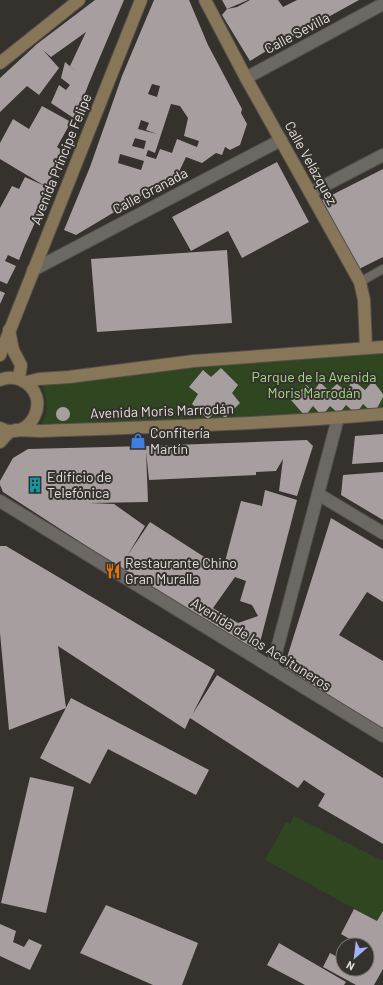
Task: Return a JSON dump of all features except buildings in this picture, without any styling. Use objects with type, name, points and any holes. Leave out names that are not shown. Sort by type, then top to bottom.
[{"type":"main road","points":[[0,63],[79,0]]},
{"type":"main road","name":"Avenida Príncipe Felipe","points":[[1,350],[141,0]]},
{"type":"main road","name":"Calle Velázquez","points":[[205,0],[246,78],[360,282],[364,300],[366,347]]},
{"type":"main road","points":[[0,442],[8,430],[22,428],[29,424],[37,411],[38,403],[37,395],[33,388],[23,380],[21,366],[13,350],[9,329]]},
{"type":"main road","points":[[0,380],[11,377],[23,380],[39,379],[194,361],[366,347],[383,347]]},
{"type":"main road","name":"Avenida Moris Marrodán","points":[[8,430],[40,431],[214,424],[338,418],[383,414]]},
{"type":"street","name":"Calle Sevilla","points":[[246,78],[383,4]]},
{"type":"street","name":"Calle Granada","points":[[34,270],[281,140]]},
{"type":"street","points":[[310,193],[383,155]]},
{"type":"street","points":[[272,668],[338,418]]},
{"type":"street","points":[[318,494],[383,533]]},
{"type":"street","name":"Avenida de los Aceituneros","points":[[0,501],[383,736]]},
{"type":"lane","points":[[360,282],[383,268]]},
{"type":"green space","name":"Parque de la Avenida Moris Marrodán","points":[[383,353],[383,409],[213,419],[41,426],[47,411],[46,399],[42,384],[303,357]]},
{"type":"green space","points":[[294,816],[383,861],[383,911],[377,921],[265,860],[286,822],[290,824]]},
{"type":"place","name":"Confitería Martín","points":[[138,441]]},
{"type":"place","name":"Edificio de Telefónica","points":[[35,485]]},
{"type":"place","name":"Restaurante Chino Gran Muralla","points":[[113,571]]}]
